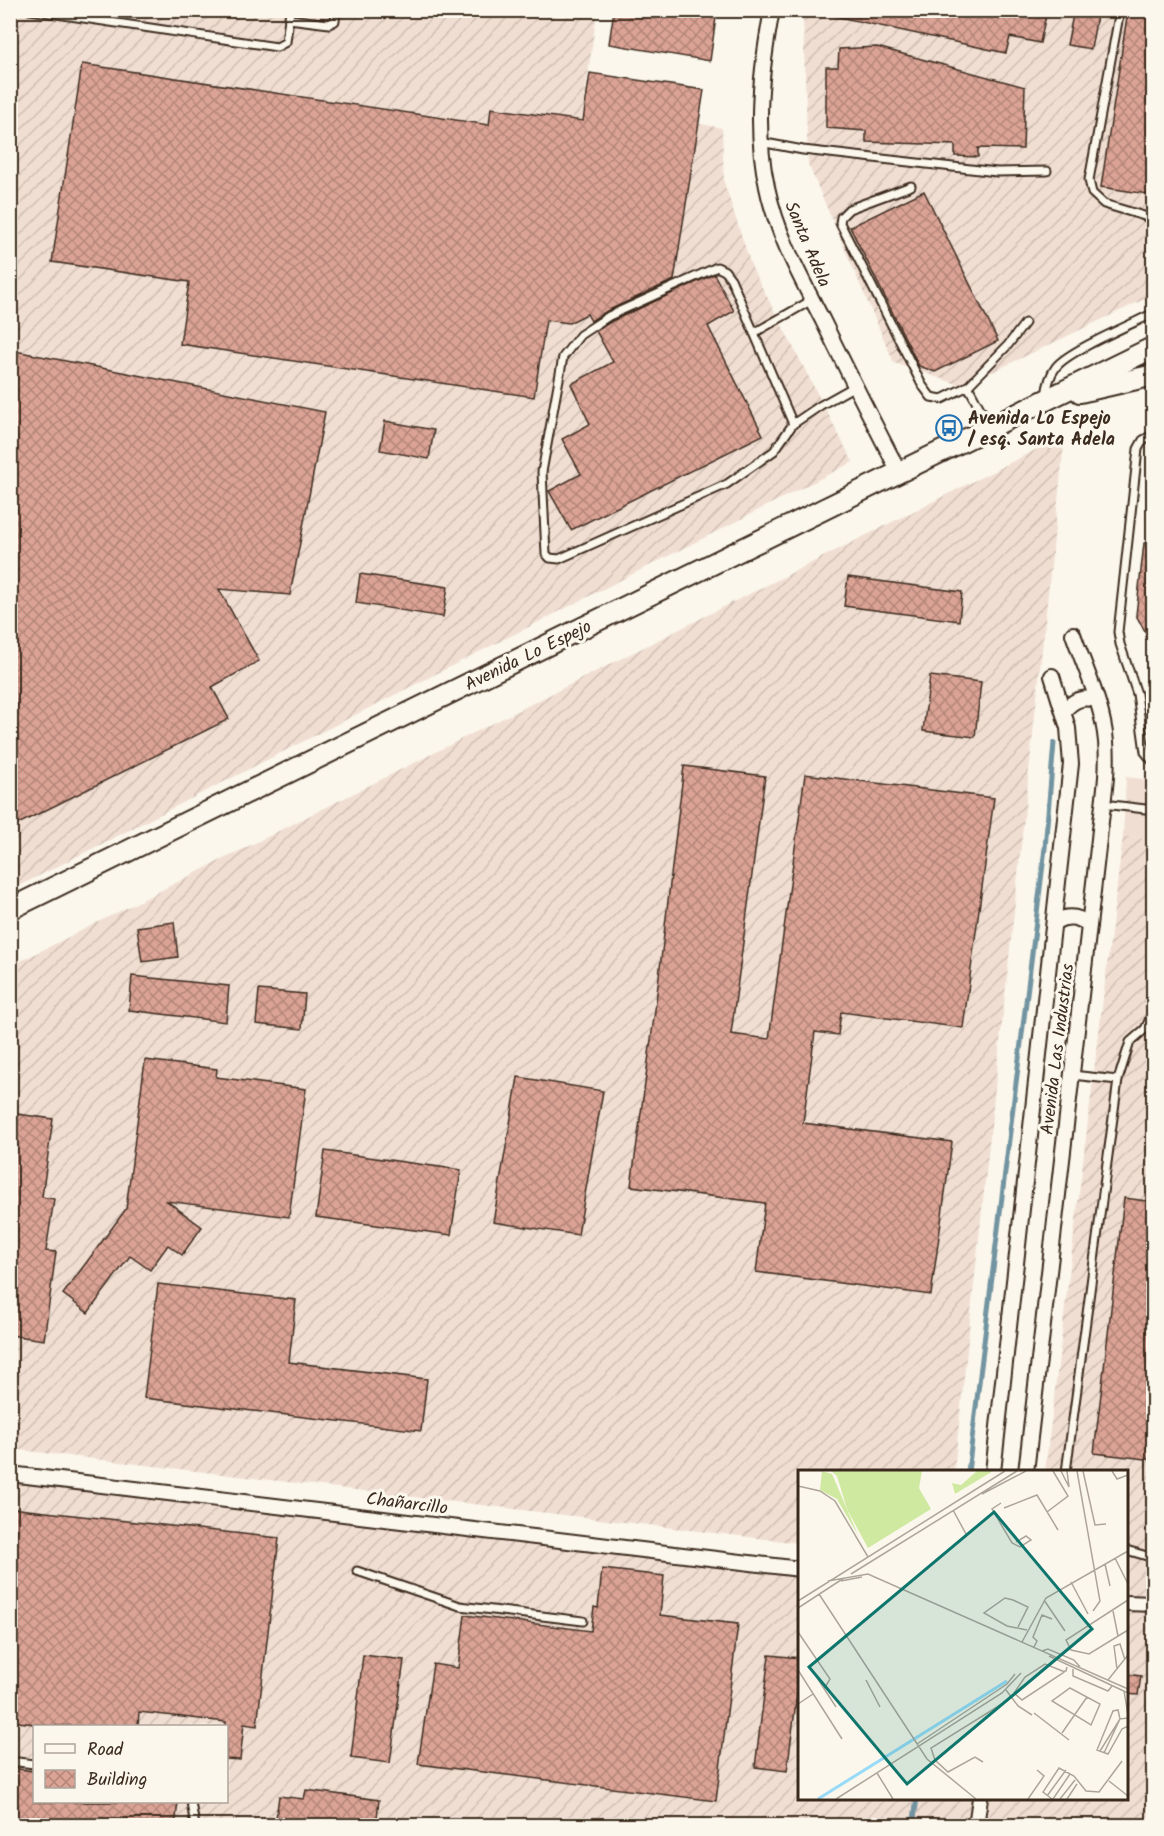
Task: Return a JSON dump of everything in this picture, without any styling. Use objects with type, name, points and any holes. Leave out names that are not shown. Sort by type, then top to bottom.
[{"type":"main road","name":"Avenida Lo Espejo","points":[[10,909],[1154,347]]},
{"type":"main road","name":"Avenida Lo Espejo","points":[[1046,400],[1154,375]]},
{"type":"street","name":"Santa Adela","points":[[772,10],[764,51],[761,85],[760,142],[766,187],[790,257],[899,472]]},
{"type":"street","name":"Avenida Las Industrias","points":[[1026,1470],[1107,759],[1106,741],[1096,700],[1073,634]]},
{"type":"street","name":"Avenida Las Industrias","points":[[993,1470],[1071,764],[1064,711],[1052,676]]},
{"type":"street","points":[[1064,711],[1079,699],[1096,700]]},
{"type":"street","points":[[1055,922],[1073,917],[1089,925]]},
{"type":"street","name":"Chañarcillo","points":[[10,1474],[798,1569]]},
{"type":"street","points":[[1128,1603],[1154,1604]]},
{"type":"street","points":[[976,1826],[980,1800]]},
{"type":"lane","points":[[30,10],[277,47],[285,42],[290,10]]},
{"type":"lane","points":[[288,19],[329,24],[335,21],[336,10]]},
{"type":"lane","points":[[1120,10],[1089,180],[1092,193],[1104,204],[1154,219]]},
{"type":"lane","points":[[760,142],[802,150],[997,172],[1047,171]]},
{"type":"lane","points":[[911,186],[849,209],[841,218],[840,223],[922,385],[931,397],[942,399],[968,386],[1008,345],[1025,323]]},
{"type":"lane","points":[[793,424],[731,279],[725,271],[717,267],[609,316],[580,335],[563,357],[542,472],[546,554],[550,558],[559,559],[727,484],[774,451],[793,424],[855,386]]},
{"type":"lane","points":[[754,333],[812,300]]},
{"type":"lane","points":[[1046,400],[1047,384],[1051,375],[1056,366],[1069,355],[1154,313]]},
{"type":"lane","points":[[968,386],[990,428]]},
{"type":"lane","points":[[1154,434],[1143,440],[1138,449],[1118,632],[1137,694],[1145,752],[1154,763]]},
{"type":"lane","points":[[1103,804],[1154,810]]},
{"type":"lane","points":[[1066,1470],[1118,1080],[1130,1042],[1145,1029],[1154,1010]]},
{"type":"lane","points":[[1072,1075],[1118,1080]]},
{"type":"lane","points":[[1128,1551],[1154,1558]]},
{"type":"lane","points":[[357,1571],[460,1606],[583,1621]]},
{"type":"lane","points":[[10,1761],[33,1764]]},
{"type":"lane","points":[[191,1803],[195,1826]]},
{"type":"shaded area","points":[[11,11],[597,11],[584,102],[722,128],[724,182],[752,268],[853,462],[11,890]]},
{"type":"shaded area","points":[[804,11],[1153,11],[1153,295],[963,386],[894,363],[808,164]]},
{"type":"shaded area","points":[[1065,435],[954,1470],[798,1470],[798,1543],[11,1449],[11,966]]},
{"type":"shaded area","points":[[1126,777],[1153,780],[1153,840],[1123,836]]},
{"type":"shaded area","points":[[1123,836],[1153,840],[1153,1825],[11,1826],[11,1481],[798,1564],[798,1800],[1128,1800],[1128,1470],[1045,1470]]},
{"type":"building","points":[[614,10],[717,10],[710,61],[609,44]]},
{"type":"building","points":[[834,10],[1047,10],[1040,43],[1010,37],[1006,53],[834,16]]},
{"type":"building","points":[[1074,10],[1098,10],[1091,49],[1067,45]]},
{"type":"building","points":[[1128,10],[1154,10],[1154,195],[1101,187]]},
{"type":"building","points":[[877,47],[1025,87],[1023,149],[978,148],[978,157],[955,156],[955,145],[866,142],[866,131],[826,128],[826,67],[838,67],[839,49]]},
{"type":"building","points":[[82,64],[489,125],[491,108],[583,121],[590,73],[704,90],[674,280],[607,311],[591,321],[587,314],[569,323],[546,320],[534,397],[180,344],[189,282],[52,262]]},
{"type":"building","points":[[924,191],[998,341],[935,372],[919,366],[850,227]]},
{"type":"building","points":[[714,274],[734,311],[708,326],[763,435],[571,530],[549,491],[581,474],[562,439],[590,424],[571,384],[613,362],[596,331],[612,321]]},
{"type":"building","points":[[10,350],[325,412],[290,595],[219,589],[259,661],[212,687],[229,719],[16,825],[10,816]]},
{"type":"building","points":[[385,421],[434,430],[429,459],[380,450]]},
{"type":"building","points":[[1144,543],[1154,543],[1154,648],[1136,615]]},
{"type":"building","points":[[360,574],[448,587],[443,617],[356,603]]},
{"type":"building","points":[[848,577],[962,592],[959,621],[844,606]]},
{"type":"building","points":[[930,676],[981,682],[975,737],[923,731]]},
{"type":"building","points":[[684,766],[765,776],[731,1034],[769,1039],[805,774],[994,798],[963,1028],[841,1012],[838,1035],[815,1032],[803,1123],[952,1142],[931,1295],[756,1272],[765,1203],[631,1186]]},
{"type":"building","points":[[174,922],[178,957],[142,962],[137,927]]},
{"type":"building","points":[[132,976],[229,986],[226,1022],[129,1010]]},
{"type":"building","points":[[259,990],[305,994],[302,1029],[256,1024]]},
{"type":"building","points":[[145,1060],[217,1069],[216,1077],[306,1089],[289,1217],[167,1201],[202,1227],[182,1255],[168,1245],[150,1270],[130,1256],[88,1313],[63,1294],[126,1209]]},
{"type":"building","points":[[518,1077],[603,1091],[578,1235],[493,1222]]},
{"type":"building","points":[[10,1113],[53,1119],[42,1197],[54,1199],[46,1251],[56,1252],[44,1340],[10,1335]]},
{"type":"building","points":[[325,1151],[461,1170],[451,1235],[316,1217]]},
{"type":"building","points":[[1124,1198],[1154,1202],[1154,1460],[1094,1453]]},
{"type":"building","points":[[158,1284],[296,1300],[289,1362],[427,1379],[421,1431],[144,1398]]},
{"type":"building","points":[[10,1508],[279,1538],[257,1726],[244,1724],[240,1760],[228,1759],[228,1725],[226,1722],[139,1712],[138,1725],[43,1725],[10,1721]]},
{"type":"building","points":[[602,1569],[664,1576],[660,1615],[738,1624],[716,1801],[418,1764],[433,1664],[458,1668],[465,1615],[591,1631],[594,1607],[598,1608]]},
{"type":"building","points":[[363,1655],[404,1660],[390,1763],[351,1758]]},
{"type":"building","points":[[769,1655],[798,1658],[798,1687],[787,1771],[755,1767]]},
{"type":"building","points":[[1128,1674],[1141,1676],[1138,1695],[1128,1694]]},
{"type":"building","points":[[10,1768],[33,1771],[33,1803],[178,1803],[175,1826],[10,1826]]},
{"type":"building","points":[[306,1790],[379,1800],[376,1826],[275,1826],[279,1796],[304,1799]]},
{"type":"waterway","points":[[968,1470],[1045,848],[1054,743]]},
{"type":"waterway","points":[[913,1826],[917,1800]]},
{"type":"place","name":"Avenida Lo Espejo / esq. Santa Adela","points":[[949,428]]}]
